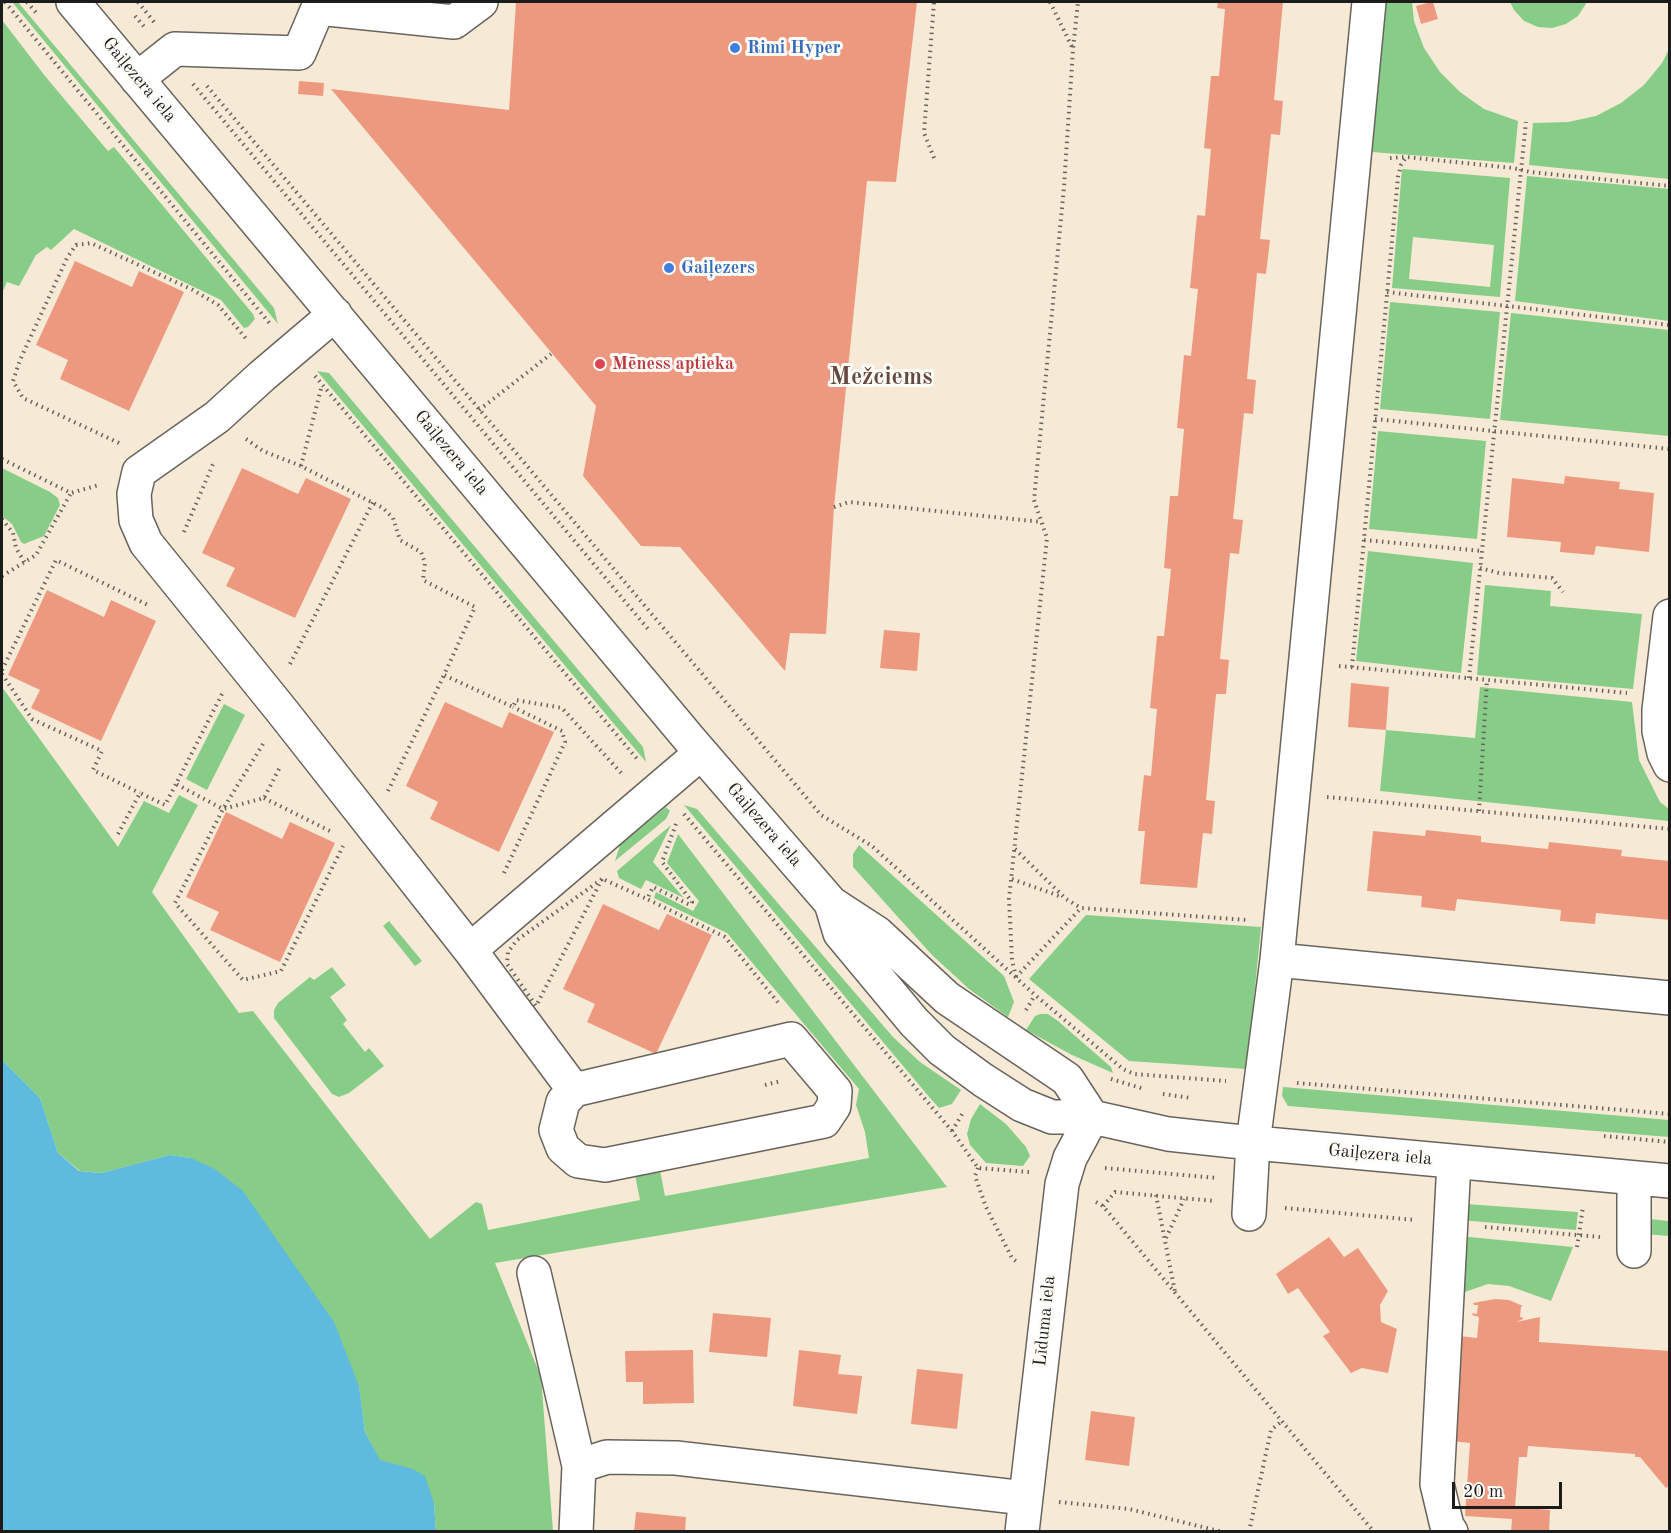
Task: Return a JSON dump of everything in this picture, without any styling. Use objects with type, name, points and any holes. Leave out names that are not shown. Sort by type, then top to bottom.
[{"type":"street","name":"Gaiļezera iela","points":[[73,2],[701,753],[831,903],[876,933],[947,998],[1067,1079],[1092,1117]]},
{"type":"street","points":[[137,79],[172,52],[299,53],[318,8],[454,22],[481,2]]},
{"type":"street","points":[[1250,1200],[1253,1143],[1277,960],[1369,2]]},
{"type":"street","points":[[335,314],[217,417],[139,472],[134,494],[136,520],[146,543],[470,950],[574,1090]]},
{"type":"street","points":[[1670,616],[1659,710],[1659,731],[1664,753],[1670,765]]},
{"type":"street","points":[[470,950],[701,753]]},
{"type":"street","name":"Gaiļezera iela","points":[[831,903],[840,933],[914,1022],[942,1050],[1022,1105],[1052,1116],[1092,1117],[1168,1134],[1253,1143],[1670,1181]]},
{"type":"street","points":[[1277,960],[1670,998]]},
{"type":"street","points":[[791,1039],[835,1091],[834,1106],[824,1121],[604,1165],[578,1161],[563,1148],[556,1130],[563,1102],[574,1090],[791,1039]]},
{"type":"street","name":"Līduma iela","points":[[1022,1532],[1057,1212],[1070,1158],[1092,1117]]},
{"type":"street","points":[[1450,1532],[1437,1484],[1454,1162]]},
{"type":"street","points":[[1634,1178],[1634,1234]]},
{"type":"street","points":[[534,1273],[579,1466],[576,1532]]},
{"type":"street","points":[[579,1466],[607,1457],[676,1458],[1025,1498]]},
{"type":"path","points":[[27,2],[42,19]]},
{"type":"path","points":[[138,2],[172,52],[652,634]]},
{"type":"path","points":[[934,2],[924,133],[934,158]]},
{"type":"path","points":[[1050,2],[1073,49]]},
{"type":"path","points":[[1016,977],[1011,950],[1009,899],[1047,538],[1034,500],[1064,186],[1078,2]]},
{"type":"path","points":[[130,10],[172,52],[820,815],[872,846],[1016,977],[1115,1062],[1134,1074],[1240,1082],[1262,1080],[1670,1113]]},
{"type":"path","points":[[1469,678],[1526,122]]},
{"type":"path","points":[[1352,667],[1398,177],[1406,157],[1670,186]]},
{"type":"path","points":[[126,442],[118,443],[23,398],[13,381],[20,360],[67,258],[76,245],[91,243],[218,305],[249,342]]},
{"type":"path","points":[[1387,292],[1670,326]]},
{"type":"path","points":[[262,329],[268,323]]},
{"type":"path","points":[[240,349],[255,335]]},
{"type":"path","points":[[479,411],[551,354]]},
{"type":"path","points":[[301,466],[322,384]]},
{"type":"path","points":[[217,417],[263,450],[301,466],[383,508],[393,518],[400,540],[422,552],[426,563],[423,580],[475,607],[385,798]]},
{"type":"path","points":[[1375,419],[1670,449]]},
{"type":"path","points":[[183,533],[216,458],[208,465]]},
{"type":"path","points":[[2,459],[71,493]]},
{"type":"path","points":[[2,576],[36,555],[71,493],[139,472]]},
{"type":"path","points":[[158,610],[56,560],[2,672],[32,719],[102,751],[93,770],[165,805],[224,689],[264,660],[274,671],[286,673],[373,502]]},
{"type":"path","points":[[834,507],[849,502],[1042,522]]},
{"type":"path","points":[[2,519],[12,533],[16,548],[25,562]]},
{"type":"path","points":[[1364,540],[1482,551]]},
{"type":"path","points":[[1480,568],[1499,573],[1552,578],[1563,592]]},
{"type":"path","points":[[1332,665],[1639,694]]},
{"type":"path","points":[[444,675],[562,730],[565,742],[503,875]]},
{"type":"path","points":[[1479,811],[1487,680]]},
{"type":"path","points":[[513,706],[516,700],[562,708],[623,776]]},
{"type":"path","points":[[268,735],[223,809],[175,903],[243,980],[281,970],[347,839]]},
{"type":"path","points":[[264,798],[283,761]]},
{"type":"path","points":[[176,784],[223,809],[264,798],[336,834]]},
{"type":"path","points":[[118,834],[140,793]]},
{"type":"path","points":[[1327,797],[1670,829]]},
{"type":"path","points":[[647,899],[653,887],[690,906],[692,902],[662,862],[673,828],[683,812],[674,819]]},
{"type":"path","points":[[1015,849],[1066,899]]},
{"type":"path","points":[[602,879],[536,1006],[507,964],[508,952],[518,940],[611,871]]},
{"type":"path","points":[[602,879],[725,937],[784,1009]]},
{"type":"path","points":[[1012,879],[1066,899],[1082,908],[1262,921],[1280,925]]},
{"type":"path","points":[[1016,977],[1082,908]]},
{"type":"path","points":[[1106,1077],[1155,1092],[1200,1099]]},
{"type":"path","points":[[952,1131],[968,1106]]},
{"type":"path","points":[[1599,1136],[1670,1142]]},
{"type":"path","points":[[1070,1158],[1104,1168],[1140,1173],[1250,1200]]},
{"type":"path","points":[[978,1168],[975,1176],[986,1207],[1012,1258],[1019,1264]]},
{"type":"path","points":[[1102,1206],[1115,1192],[1184,1198],[1250,1200],[1580,1235],[1634,1234]]},
{"type":"path","points":[[1156,1195],[1175,1293]]},
{"type":"path","points":[[1165,1239],[1184,1198]]},
{"type":"path","points":[[1571,1206],[1583,1208],[1634,1234]]},
{"type":"path","points":[[1576,1247],[1580,1235],[1583,1208]]},
{"type":"path","points":[[1249,1532],[1271,1430],[1282,1421]]},
{"type":"path","points":[[1025,1498],[1129,1509],[1223,1532]]},
{"type":"green space","points":[[12,2],[18,2],[274,308],[278,324]]},
{"type":"green space","points":[[1384,2],[1412,2],[1414,21],[1424,48],[1440,72],[1460,92],[1484,109],[1518,121],[1514,163],[1372,152]]},
{"type":"green space","points":[[1510,2],[1587,2],[1578,16],[1566,24],[1552,28],[1538,27],[1524,21]]},
{"type":"green space","points":[[2,20],[108,151],[114,147],[253,314],[255,319],[248,327],[244,328],[221,300],[74,229],[51,250],[47,247],[36,255],[19,286],[7,282],[2,293]]},
{"type":"green space","points":[[1669,49],[1669,179],[1529,165],[1533,123],[1568,122],[1596,116],[1621,103],[1644,85],[1662,63]]},
{"type":"green space","points":[[1402,169],[1510,178],[1500,297],[1392,288]],"holes":[[[1413,237],[1494,245],[1490,287],[1409,279]]]},
{"type":"green space","points":[[1527,176],[1669,189],[1669,321],[1515,301]]},
{"type":"green space","points":[[1390,302],[1500,312],[1490,419],[1380,409]]},
{"type":"green space","points":[[1511,313],[1669,330],[1669,436],[1500,420]]},
{"type":"green space","points":[[317,371],[329,373],[643,747],[646,762]]},
{"type":"green space","points":[[1378,431],[1486,441],[1477,539],[1369,529]]},
{"type":"green space","points":[[2,468],[58,498],[60,505],[44,536],[24,544],[12,524],[2,516]]},
{"type":"green space","points":[[1368,551],[1473,563],[1461,673],[1356,661]]},
{"type":"green space","points":[[1485,585],[1551,591],[1550,606],[1642,614],[1633,689],[1477,675]]},
{"type":"green space","points":[[2,687],[118,847],[144,801],[169,813],[179,795],[198,805],[152,892],[239,1013],[253,1011],[430,1239],[476,1202],[482,1204],[488,1230],[640,1200],[635,1175],[660,1170],[665,1196],[869,1158],[865,1132],[856,1105],[859,1089],[727,933],[654,898],[656,892],[693,911],[699,901],[667,863],[678,834],[947,1187],[495,1263],[541,1377],[553,1531],[436,1531],[434,1503],[380,1462],[365,1432],[359,1387],[191,1158],[170,1155],[101,1173],[80,1171],[58,1153],[40,1098],[2,1060]]},
{"type":"green space","points":[[1480,687],[1632,702],[1639,760],[1660,802],[1669,809],[1669,821],[1380,791],[1386,730],[1475,738]]},
{"type":"green space","points":[[224,704],[245,715],[207,790],[186,779]]},
{"type":"green space","points":[[684,805],[697,809],[893,1037],[920,1062],[961,1090],[952,1104],[939,1108],[930,1098]]},
{"type":"green space","points":[[666,807],[670,811],[666,819],[615,861],[620,845]]},
{"type":"green space","points":[[671,825],[653,862],[684,898],[646,880],[641,889],[619,878],[617,871]]},
{"type":"green space","points":[[859,845],[1004,976],[1014,1002],[1008,1017],[969,989],[932,955],[853,867],[853,854]]},
{"type":"green space","points":[[1086,915],[1261,927],[1247,1069],[1129,1061],[1029,979]]},
{"type":"green space","points":[[389,921],[422,961],[415,966],[383,926]]},
{"type":"green space","points":[[332,967],[346,985],[330,997],[347,1020],[343,1024],[365,1052],[369,1048],[384,1066],[349,1093],[339,1097],[332,1094],[274,1018],[274,1010],[278,1003],[310,977],[314,980]]},
{"type":"green space","points":[[1048,1014],[1058,1021],[1111,1067],[1113,1073],[1072,1055],[1026,1030],[1035,1016]]},
{"type":"green space","points":[[1283,1087],[1669,1120],[1669,1137],[1288,1106],[1282,1096]]},
{"type":"green space","points":[[980,1104],[1006,1124],[1026,1147],[1030,1156],[1023,1166],[986,1163],[970,1145],[967,1134],[971,1119]]},
{"type":"green space","points":[[1466,1204],[1578,1212],[1576,1230],[1460,1220]]},
{"type":"green space","points":[[1649,1219],[1669,1221],[1669,1236],[1644,1234]]},
{"type":"green space","points":[[1459,1236],[1573,1247],[1551,1301],[1509,1286],[1488,1284],[1456,1295]]},
{"type":"water","points":[[2,1060],[40,1098],[58,1153],[79,1171],[101,1173],[170,1155],[191,1158],[215,1169],[243,1191],[334,1322],[359,1386],[365,1432],[380,1460],[413,1469],[425,1476],[434,1503],[436,1531],[2,1531]]},
{"type":"building","name":"Gaiļezers","points":[[516,2],[917,2],[896,182],[867,181],[834,507],[826,634],[790,633],[785,671],[680,547],[641,546],[583,476],[596,406],[331,89],[509,110]]},
{"type":"building","points":[[1218,2],[1283,2],[1274,100],[1283,101],[1280,135],[1271,134],[1260,239],[1270,240],[1266,274],[1257,273],[1247,379],[1256,380],[1253,414],[1244,413],[1233,519],[1243,520],[1239,554],[1230,553],[1220,659],[1229,660],[1226,694],[1216,694],[1206,800],[1215,801],[1212,834],[1203,833],[1197,888],[1140,884],[1145,831],[1138,831],[1144,775],[1151,776],[1157,709],[1150,708],[1157,636],[1164,636],[1171,569],[1164,568],[1170,496],[1178,496],[1184,429],[1177,428],[1184,355],[1191,356],[1198,289],[1190,288],[1197,215],[1205,216],[1211,149],[1204,148],[1211,76],[1219,76],[1225,9],[1217,8]]},
{"type":"building","points":[[1433,2],[1438,19],[1421,24],[1416,6]]},
{"type":"building","points":[[299,81],[324,83],[323,96],[298,94]]},
{"type":"building","points":[[75,261],[132,287],[139,271],[184,292],[129,411],[60,379],[68,360],[36,345]]},
{"type":"building","points":[[242,468],[298,494],[306,478],[351,499],[295,618],[226,586],[235,568],[202,553]]},
{"type":"building","points":[[1565,476],[1620,482],[1619,489],[1654,493],[1649,552],[1596,546],[1594,555],[1560,552],[1561,542],[1507,537],[1512,478],[1564,484]]},
{"type":"building","points":[[47,590],[104,617],[111,600],[156,621],[101,741],[31,708],[40,690],[8,675]]},
{"type":"building","points":[[884,630],[920,633],[917,671],[880,668]]},
{"type":"building","points":[[1351,683],[1389,687],[1386,730],[1348,727]]},
{"type":"building","points":[[445,702],[502,728],[509,712],[554,732],[499,852],[430,819],[438,802],[406,786]]},
{"type":"building","points":[[226,812],[282,839],[290,822],[335,843],[280,962],[210,930],[219,912],[186,897]]},
{"type":"building","points":[[1426,830],[1481,836],[1481,842],[1548,849],[1549,842],[1622,850],[1621,856],[1670,861],[1670,920],[1596,913],[1595,924],[1560,921],[1561,910],[1457,899],[1455,911],[1421,907],[1422,896],[1367,891],[1373,831],[1425,836]]},
{"type":"building","points":[[603,904],[659,930],[667,914],[712,935],[656,1054],[587,1022],[595,1004],[563,989]]},
{"type":"building","points":[[1329,1237],[1344,1257],[1358,1248],[1388,1291],[1380,1305],[1381,1322],[1397,1329],[1388,1373],[1362,1368],[1351,1373],[1323,1336],[1330,1332],[1298,1288],[1288,1294],[1276,1274]]},
{"type":"building","points":[[1495,1299],[1509,1300],[1523,1306],[1520,1317],[1523,1319],[1516,1322],[1540,1317],[1539,1342],[1670,1351],[1670,1485],[1666,1488],[1640,1457],[1635,1457],[1635,1454],[1528,1446],[1527,1457],[1519,1457],[1515,1507],[1550,1510],[1549,1532],[1511,1532],[1512,1519],[1465,1516],[1470,1443],[1452,1441],[1459,1336],[1477,1338],[1479,1317],[1472,1315],[1477,1314],[1478,1305],[1473,1303]]},
{"type":"building","points":[[713,1313],[771,1318],[767,1357],[709,1352]]},
{"type":"building","points":[[693,1350],[694,1403],[643,1404],[643,1382],[626,1382],[625,1351]]},
{"type":"building","points":[[799,1350],[841,1355],[838,1374],[862,1376],[857,1414],[793,1406]]},
{"type":"building","points":[[917,1369],[963,1374],[957,1429],[911,1424]]},
{"type":"building","points":[[1091,1411],[1135,1417],[1129,1466],[1085,1460]]},
{"type":"building","points":[[636,1512],[686,1517],[685,1532],[634,1532]]},
{"type":"place","name":"Rimi Hyper","points":[[735,48]]},
{"type":"place","name":"Gaiļezers","points":[[669,268]]},
{"type":"place","name":"Mēness aptieka","points":[[600,364]]},
{"type":"district","name":"Mežciems","points":[[881,378]]}]
